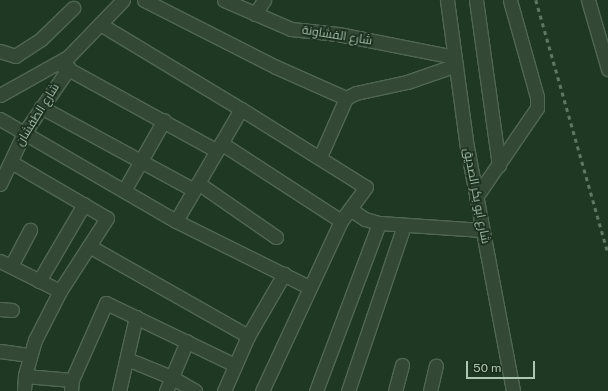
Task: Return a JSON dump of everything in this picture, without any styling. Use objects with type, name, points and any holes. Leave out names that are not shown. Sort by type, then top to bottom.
[{"type":"street","points":[[0,95],[64,66],[123,0]]},
{"type":"street","points":[[144,0],[276,68],[346,98]]},
{"type":"street","name":"شارع الفشاونة","points":[[224,0],[291,29],[338,34],[455,61]]},
{"type":"street","points":[[255,14],[264,0]]},
{"type":"street","name":"شارع ابو بكر الصديق","points":[[447,0],[476,197],[513,391]]},
{"type":"street","points":[[476,0],[499,165]]},
{"type":"street","points":[[476,197],[535,113],[538,102],[510,0]]},
{"type":"street","points":[[588,0],[608,69]]},
{"type":"street","points":[[0,51],[16,56],[41,39],[62,21],[72,8]]},
{"type":"street","points":[[100,24],[365,184],[366,189],[342,221],[309,287],[262,391]]},
{"type":"street","points":[[320,157],[346,98],[356,93],[407,82],[455,61]]},
{"type":"street","points":[[64,66],[164,120],[219,147],[342,221]]},
{"type":"street","name":"شارع الطفشان","points":[[0,184],[24,133],[41,107],[64,66]]},
{"type":"street","points":[[41,107],[142,160],[196,186],[276,237]]},
{"type":"street","points":[[176,221],[241,109]]},
{"type":"street","points":[[0,120],[125,189],[176,221],[309,287]]},
{"type":"street","points":[[125,189],[164,120]]},
{"type":"street","points":[[11,162],[107,218],[60,291],[30,355],[25,376],[24,391]]},
{"type":"street","points":[[39,281],[84,204]]},
{"type":"street","points":[[350,209],[365,219],[379,223],[404,226],[483,230]]},
{"type":"street","points":[[316,391],[379,223]]},
{"type":"street","points":[[348,391],[404,226]]},
{"type":"street","points":[[30,230],[5,263],[60,291]]},
{"type":"street","points":[[89,246],[248,336]]},
{"type":"street","points":[[224,391],[248,336],[284,274]]},
{"type":"street","points":[[25,376],[71,385],[104,304],[136,317],[235,365]]},
{"type":"street","points":[[119,391],[136,317]]},
{"type":"street","points":[[166,391],[187,341]]},
{"type":"street","points":[[0,351],[30,355]]},
{"type":"street","points":[[126,359],[171,378],[195,391]]},
{"type":"street","points":[[395,391],[402,365]]},
{"type":"street","points":[[430,391],[436,366]]},
{"type":"railway","points":[[536,0],[608,253]]}]
